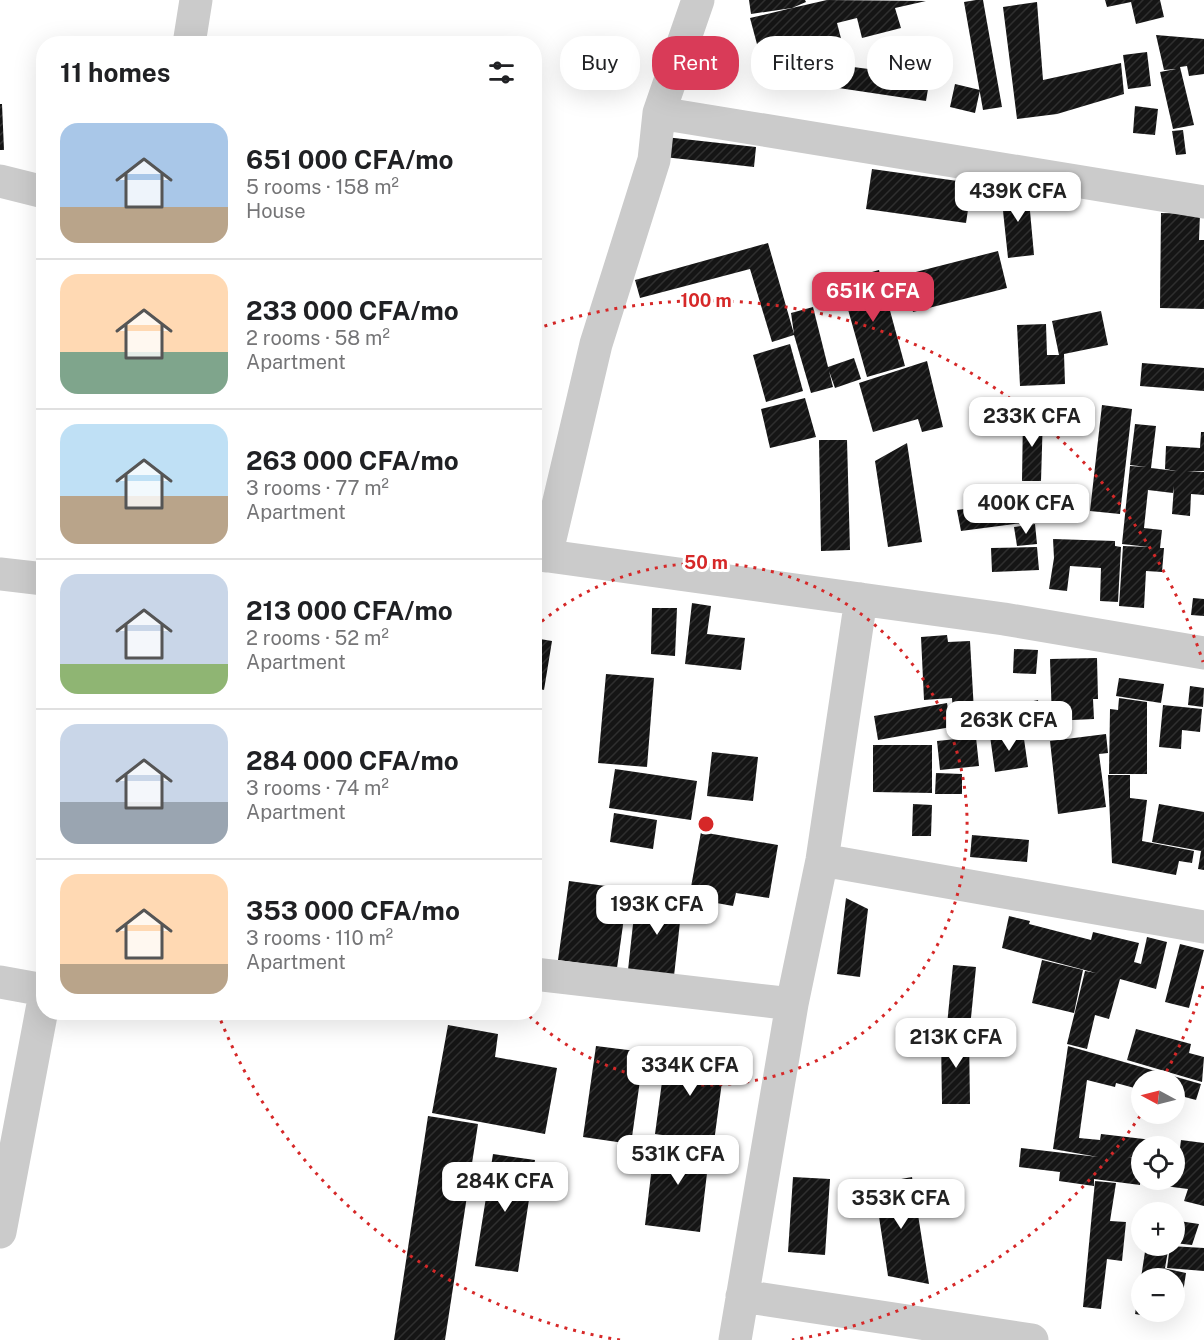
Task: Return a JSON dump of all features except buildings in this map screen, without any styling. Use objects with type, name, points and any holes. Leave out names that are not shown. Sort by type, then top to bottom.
[{"type":"street","points":[[190,36],[195,0]]},
{"type":"street","points":[[542,547],[596,344],[655,156],[659,113],[698,0]]},
{"type":"street","points":[[659,113],[1204,202]]},
{"type":"street","points":[[0,181],[36,190]]},
{"type":"street","points":[[542,555],[1004,619],[1204,653]]},
{"type":"street","points":[[0,574],[36,578]]},
{"type":"street","points":[[735,1340],[792,1004],[822,860],[861,599]]},
{"type":"street","points":[[822,860],[1204,927]]},
{"type":"street","points":[[542,975],[792,1004]]},
{"type":"street","points":[[0,982],[36,989]]},
{"type":"street","points":[[1,1222],[40,1020]]},
{"type":"street","points":[[742,1296],[1032,1340]]}]
